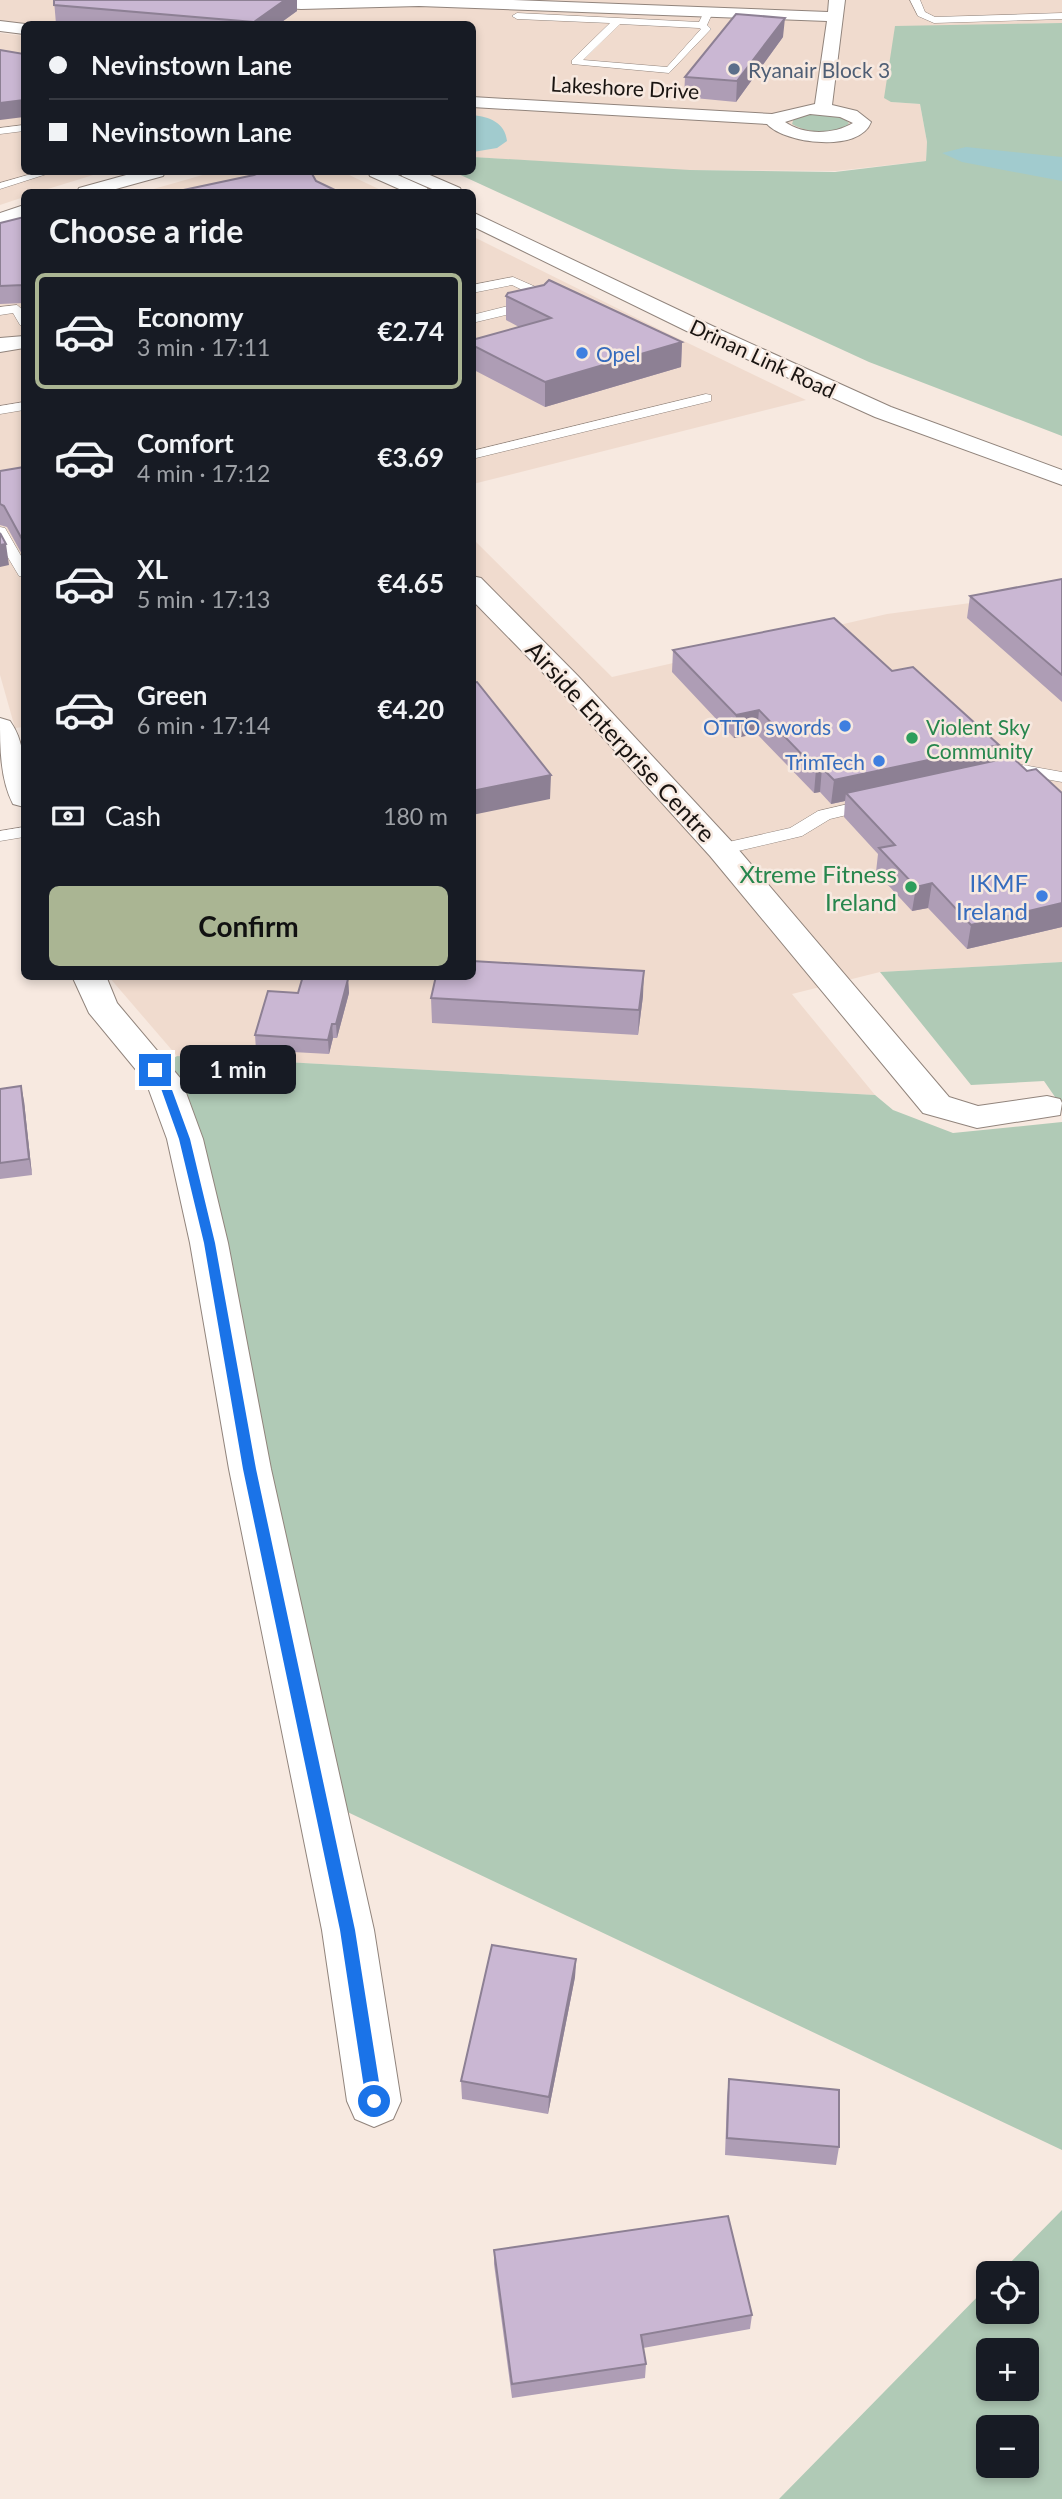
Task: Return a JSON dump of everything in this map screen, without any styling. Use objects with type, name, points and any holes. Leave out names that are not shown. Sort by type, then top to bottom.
[{"type":"street","points":[[247,0],[301,4],[420,1],[586,3],[705,18],[836,17]]},
{"type":"street","points":[[823,110],[836,0]]},
{"type":"street","points":[[0,26],[21,29]]},
{"type":"street","name":"Lakeshore Drive","points":[[476,102],[775,119]]},
{"type":"street","points":[[823,110],[849,114],[858,118],[861,126],[848,133],[811,135],[787,131],[779,127],[775,119],[787,113],[823,110]]},
{"type":"street","points":[[96,189],[146,175]]},
{"type":"street","points":[[383,175],[414,189]]},
{"type":"street","points":[[416,175],[446,189]]},
{"type":"street","name":"Drinan Link Road","points":[[476,204],[813,364],[1062,460]]},
{"type":"street","points":[[0,219],[21,212]]},
{"type":"street","name":"Drinan Link Road","points":[[476,220],[715,336],[871,406],[1062,478]]},
{"type":"street","points":[[0,345],[21,342]]},
{"type":"street","name":"Airside Enterprise Centre","points":[[476,591],[568,682],[721,849],[936,1105],[977,1117],[1047,1107]]},
{"type":"street","points":[[0,727],[21,789]]},
{"type":"street","points":[[91,980],[101,1006],[163,1079],[185,1139],[209,1243],[250,1469],[348,1930],[374,2101]]},
{"type":"lane","points":[[915,0],[921,14],[934,20],[1062,16]]},
{"type":"lane","points":[[517,16],[619,20],[705,18],[706,29],[669,70],[575,62],[619,20]]},
{"type":"lane","points":[[0,131],[21,128]]},
{"type":"lane","points":[[0,186],[38,175]]},
{"type":"lane","points":[[476,288],[513,281],[541,294],[542,300],[539,303],[476,318]]},
{"type":"lane","points":[[0,311],[21,308]]},
{"type":"lane","points":[[476,454],[706,398]]},
{"type":"lane","points":[[0,410],[21,406]]},
{"type":"lane","points":[[0,531],[21,568]]},
{"type":"lane","points":[[997,776],[1023,770],[1062,777]]},
{"type":"lane","points":[[721,849],[796,832],[824,815],[894,798]]},
{"type":"lane","points":[[0,836],[21,832]]},
{"type":"shaded area","points":[[0,0],[1062,0],[1062,23],[895,27],[891,102],[920,104],[927,142],[926,161],[836,171],[670,170],[476,157],[476,21],[0,22]]},
{"type":"shaded area","points":[[0,33],[21,36],[21,175],[93,175],[48,189],[21,189],[21,198],[0,205]]},
{"type":"shaded area","points":[[202,175],[349,175],[379,189],[154,189]]},
{"type":"shaded area","points":[[21,229],[21,727],[15,728],[0,675],[0,236]]},
{"type":"shaded area","points":[[476,238],[661,330],[806,400],[476,483]]},
{"type":"shaded area","points":[[476,542],[612,677],[887,614],[1062,591],[1062,962],[880,972],[792,994],[875,1095],[177,1056],[112,980],[476,980]]},
{"type":"green space","points":[[1062,23],[1062,436],[869,362],[461,175],[476,175],[476,157],[690,170],[835,172],[926,161],[927,142],[920,104],[891,102],[884,98],[895,26]]},
{"type":"green space","points":[[808,114],[842,117],[849,123],[845,128],[832,131],[810,131],[792,124],[794,118]]},
{"type":"green space","points":[[1062,962],[1062,1107],[1044,1081],[971,1085],[880,972]]},
{"type":"green space","points":[[177,1056],[875,1095],[893,1110],[953,1133],[1062,1122],[1062,2150],[320,1799],[155,1070]]},
{"type":"green space","points":[[1062,2210],[1062,2499],[779,2499],[976,2298],[976,2324],[1039,2324],[1039,2261],[1012,2261]]},
{"type":"water","points":[[476,116],[495,122],[503,129],[507,141],[497,148],[476,152]]},
{"type":"water","points":[[966,147],[1062,157],[1062,181],[962,162],[942,153]]},
{"type":"building","points":[[54,0],[285,0],[255,21],[54,5]]},
{"type":"building","points":[[736,14],[785,18],[737,81],[685,77]]},
{"type":"building","points":[[0,50],[21,54],[21,100],[0,103]]},
{"type":"building","points":[[254,175],[313,175],[316,181],[333,189],[188,189]]},
{"type":"building","points":[[21,218],[21,285],[0,286],[0,223]]},
{"type":"building","points":[[549,280],[682,342],[545,382],[476,347],[476,339],[551,318],[506,296],[508,293],[544,285]]},
{"type":"building","points":[[21,468],[21,537],[4,506],[0,504],[0,471]]},
{"type":"building","points":[[0,533],[6,544],[0,545]]},
{"type":"building","points":[[1062,579],[1062,675],[970,596]]},
{"type":"building","points":[[834,618],[892,671],[913,667],[999,745],[834,780],[822,768],[816,769],[759,710],[736,715],[673,650]]},
{"type":"building","points":[[477,682],[551,775],[476,790]]},
{"type":"building","points":[[1012,757],[1027,771],[1036,769],[1062,793],[1062,903],[971,925],[932,883],[916,887],[879,848],[895,845],[846,793]]},
{"type":"building","points":[[476,961],[644,971],[639,1010],[431,998],[435,980],[476,980]]},
{"type":"building","points":[[302,980],[348,980],[336,1024],[332,1024],[328,1040],[255,1035],[268,991],[298,993]]},
{"type":"building","points":[[21,1086],[29,1159],[0,1163],[0,1089]]},
{"type":"building","points":[[492,1945],[576,1959],[549,2097],[461,2081]]},
{"type":"building","points":[[729,2079],[839,2090],[839,2147],[727,2138]]},
{"type":"building","points":[[728,2216],[752,2315],[641,2335],[646,2364],[512,2384],[494,2250]]},
{"type":"place","name":"Ryanair Block 3","points":[[734,69]]},
{"type":"place","name":"Opel","points":[[582,353]]},
{"type":"place","name":"OTTO swords","points":[[845,726]]},
{"type":"place","name":"Violent Sky Community","points":[[912,738]]},
{"type":"place","name":"TrimTech","points":[[879,761]]},
{"type":"place","name":"Xtreme Fitness Ireland","points":[[911,887]]},
{"type":"place","name":"IKMF Ireland","points":[[1042,896]]},
{"type":"route","points":[[155,1070],[163,1079],[185,1139],[209,1243],[250,1469],[348,1930],[374,2101]]}]
